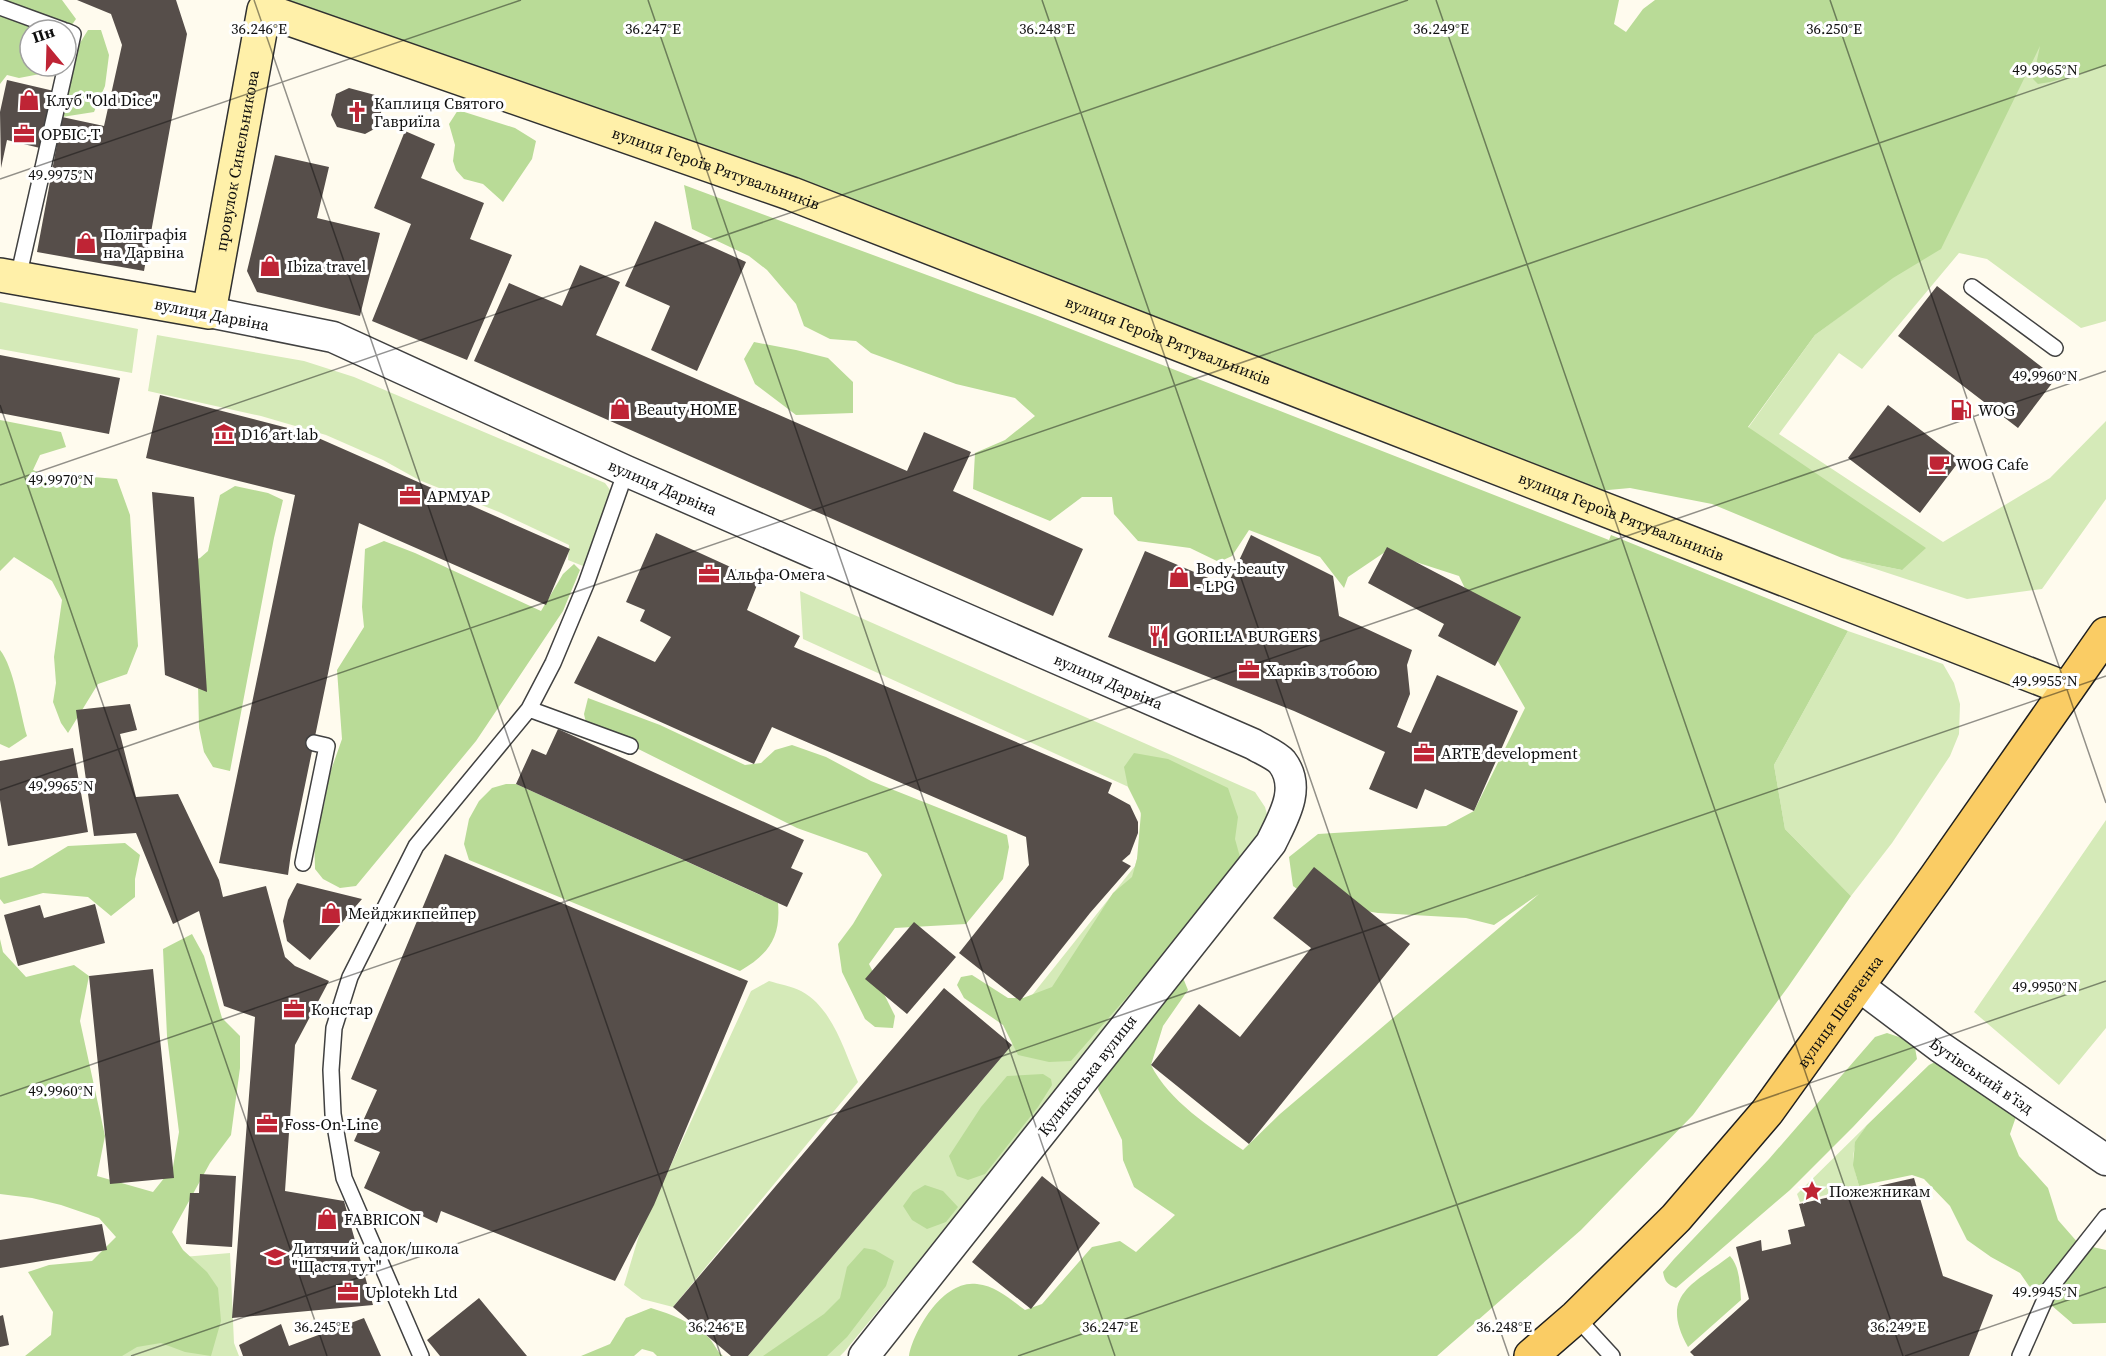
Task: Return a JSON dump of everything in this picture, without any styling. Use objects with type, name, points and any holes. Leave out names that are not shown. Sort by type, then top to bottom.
[{"type":"main road","name":"вулиця Шевченка","points":[[1531,1356],[1576,1317],[1676,1218],[1767,1112],[1859,986],[2106,634]]},
{"type":"street","name":"провулок Синельникова","points":[[209,312],[256,5]]},
{"type":"street","name":"вулиця Героїв Рятувальників","points":[[256,5],[792,194],[2067,689]]},
{"type":"street","name":"вулиця Дарвіна","points":[[9,276],[333,337],[626,471],[1253,744],[1281,761],[1292,784]]},
{"type":"street","name":"Куликівська вулиця","points":[[864,1356],[1271,843],[1287,810],[1292,784]]},
{"type":"street","name":"Бутівський в’їзд","points":[[1859,986],[1940,1047],[2106,1160]]},
{"type":"lane","points":[[0,7],[30,18]]},
{"type":"lane","points":[[9,276],[63,78]]},
{"type":"lane","points":[[1972,287],[2055,348]]},
{"type":"lane","points":[[422,1356],[344,1178],[333,1114],[331,1070],[334,1028],[350,977],[416,846],[529,709],[553,663],[586,584],[626,471]]},
{"type":"lane","points":[[529,709],[630,746]]},
{"type":"lane","points":[[303,863],[327,746],[314,743]]},
{"type":"lane","points":[[2020,1356],[2050,1288],[2106,1217]]},
{"type":"lane","points":[[1576,1317],[1612,1356]]},
{"type":"green space","points":[[0,0],[62,0],[75,18],[18,18],[18,78],[7,75],[0,84]]},
{"type":"green space","points":[[274,0],[1619,0],[1614,24],[1626,32],[1643,9],[1655,0],[2106,0],[2106,66],[2038,84],[2033,79],[2040,46],[1941,249],[1893,278],[1815,335],[1748,427],[1926,548],[1902,570],[1842,558],[1712,504],[1630,488],[1565,494]]},
{"type":"green space","points":[[2062,0],[2106,0],[2106,321],[2081,328],[1987,259],[1959,253],[1862,369],[1839,353],[1779,434],[1943,542],[2050,478],[2106,421],[2106,499],[2042,589],[1967,599],[1842,558],[1902,570],[1748,428],[1815,335],[1939,242]]},
{"type":"green space","points":[[88,30],[101,30],[109,55],[105,86],[94,112],[62,117],[70,78],[78,78],[78,46]]},
{"type":"green space","points":[[458,110],[515,128],[536,141],[532,159],[503,202],[483,184],[464,179],[456,170],[453,161],[455,145],[449,124]]},
{"type":"green space","points":[[684,185],[1035,315],[1609,540],[1611,535],[1848,631],[1774,765],[1785,829],[1851,896],[1788,987],[1693,1115],[1581,1230],[1437,1356],[909,1356],[924,1320],[942,1297],[953,1289],[965,1285],[984,1285],[1025,1310],[1042,1304],[1092,1247],[1120,1241],[1136,1252],[1175,1215],[1134,1187],[1123,1160],[1122,1140],[1098,1089],[1105,1063],[1181,973],[1188,990],[1163,1026],[1151,1065],[1179,1102],[1243,1150],[1280,1114],[1539,894],[1494,925],[1466,918],[1378,913],[1316,903],[1293,886],[1289,857],[1318,834],[1446,826],[1474,811],[1525,708],[1488,644],[1476,611],[1459,576],[1385,552],[1348,577],[1344,588],[1320,557],[1249,530],[1232,556],[1219,562],[1190,548],[1138,541],[1114,514],[1112,497],[1082,497],[1050,521],[973,489],[975,453],[1005,440],[1035,416],[1015,398],[956,384],[871,353],[856,341],[830,339],[804,326],[796,304],[767,270],[749,256],[692,229]]},
{"type":"green space","points":[[0,302],[138,329],[132,373],[0,349]]},
{"type":"green space","points":[[157,335],[304,361],[354,377],[605,483],[613,494],[588,568],[568,560],[569,545],[499,512],[419,480],[383,460],[326,435],[261,416],[148,391]]},
{"type":"green space","points":[[754,342],[828,358],[853,382],[853,413],[796,415],[755,384],[744,359]]},
{"type":"green space","points":[[0,420],[61,432],[66,447],[40,455],[33,470],[55,480],[81,476],[117,479],[130,515],[138,646],[127,674],[98,684],[68,733],[61,723],[53,702],[56,683],[54,657],[62,600],[52,581],[14,557],[0,571]]},
{"type":"green space","points":[[235,486],[268,493],[283,500],[230,771],[213,767],[204,752],[199,728],[197,638],[184,564],[200,558],[208,551],[220,495]]},
{"type":"green space","points":[[384,541],[541,611],[563,574],[574,564],[580,570],[563,611],[476,741],[356,886],[340,888],[323,879],[315,869],[314,833],[324,805],[329,776],[342,739],[337,670],[364,627],[362,607],[365,549]]},
{"type":"green space","points":[[800,591],[1255,792],[1265,807],[1270,825],[1252,855],[845,1351],[840,1356],[748,1356],[1012,1045],[1025,1004],[1135,866],[1144,833],[1139,804],[1133,789],[803,639]]},
{"type":"green space","points":[[1848,631],[1943,664],[1954,683],[1960,704],[1959,734],[1950,756],[1892,843],[1851,896],[1785,829],[1774,765]]},
{"type":"green space","points":[[0,650],[13,679],[27,736],[9,748],[0,744]]},
{"type":"green space","points":[[588,698],[660,725],[745,765],[761,763],[775,750],[792,745],[826,757],[871,781],[1007,835],[1009,847],[1003,879],[966,924],[895,928],[869,964],[895,1016],[893,1028],[875,1027],[865,1019],[842,972],[838,944],[853,924],[882,875],[867,853],[797,828],[586,723],[584,714]]},
{"type":"green space","points":[[1134,753],[1168,759],[1228,788],[1238,817],[1235,839],[1240,857],[1154,966],[1071,1061],[1049,1062],[1018,1055],[1003,1025],[964,998],[957,985],[961,977],[972,975],[1008,998],[1023,998],[1052,987],[1113,893],[1132,877],[1137,859],[1141,813],[1128,787],[1124,767]]},
{"type":"green space","points":[[516,784],[778,903],[777,926],[771,943],[759,958],[740,971],[469,860],[464,844],[469,819],[479,801],[492,788]]},
{"type":"green space","points":[[2106,820],[2106,1028],[2059,1085],[1974,1012]]},
{"type":"green space","points":[[125,843],[140,855],[135,879],[135,897],[111,916],[88,897],[43,893],[4,904],[0,899],[0,878],[32,868],[68,846]]},
{"type":"green space","points":[[192,934],[204,956],[222,1018],[240,1036],[240,1068],[231,1135],[210,1163],[172,1232],[183,1250],[207,1272],[218,1288],[221,1321],[211,1356],[185,1352],[161,1343],[137,1347],[122,1356],[25,1356],[51,1335],[53,1312],[28,1272],[49,1265],[92,1261],[116,1237],[99,1218],[61,1205],[0,1194],[0,939],[3,952],[26,977],[74,965],[89,976],[80,1021],[105,1136],[97,1176],[153,1192],[173,1167],[179,1132],[167,1036],[163,949]]},
{"type":"green space","points":[[769,981],[801,991],[821,1008],[836,1031],[858,1082],[673,1307],[642,1299],[624,1285],[640,1232],[751,991]]},
{"type":"green space","points":[[1887,1033],[1902,1038],[1915,1048],[1917,1059],[1790,1190],[1676,1288],[1668,1284],[1663,1272],[1674,1259],[1769,1159],[1875,1037]]},
{"type":"green space","points":[[1945,1057],[2018,1111],[2010,1134],[2019,1156],[2048,1188],[2058,1220],[2079,1244],[2106,1250],[2106,1323],[2073,1324],[2029,1286],[2020,1273],[1967,1240],[1950,1206],[1924,1179],[1912,1175],[1859,1186],[1853,1165],[1855,1142],[1867,1125],[1929,1065]]},
{"type":"green space","points":[[1043,1074],[1051,1079],[1052,1085],[1038,1107],[985,1174],[968,1180],[957,1176],[949,1156],[981,1107],[1007,1076]]},
{"type":"green space","points":[[1867,1125],[1857,1141],[1854,1154],[1854,1168],[1859,1186],[1800,1202],[1797,1194]]},
{"type":"green space","points":[[925,1185],[943,1191],[958,1207],[946,1222],[927,1229],[912,1220],[903,1206],[913,1192]]},
{"type":"green space","points":[[864,1248],[875,1250],[894,1261],[886,1286],[847,1337],[827,1356],[763,1356],[824,1314],[840,1298],[847,1267]]},
{"type":"green space","points":[[230,1253],[234,1343],[239,1356],[66,1356],[54,1268]]},
{"type":"green space","points":[[1730,1256],[1738,1271],[1741,1300],[1688,1347],[1677,1315],[1679,1303],[1692,1284]]},
{"type":"green space","points":[[651,1308],[696,1327],[710,1339],[723,1356],[657,1356],[653,1352],[642,1349],[634,1356],[581,1356],[610,1344],[626,1318]]},
{"type":"building","points":[[77,0],[176,0],[187,34],[144,271],[37,252],[62,117],[104,126],[122,45],[111,14]]},
{"type":"building","points":[[7,80],[54,91],[40,148],[7,140],[1,168],[0,112]]},
{"type":"building","name":"Каплиця Святого Гавриїла","points":[[349,88],[375,95],[382,108],[378,127],[365,134],[337,127],[331,115],[336,94]]},
{"type":"building","points":[[405,131],[435,144],[421,178],[484,203],[470,239],[512,255],[467,360],[372,321],[411,224],[374,208]]},
{"type":"building","points":[[275,155],[329,167],[317,218],[380,233],[360,316],[257,292],[247,271]]},
{"type":"building","points":[[655,221],[746,262],[697,371],[651,350],[670,306],[625,286]]},
{"type":"building","points":[[580,265],[620,282],[596,335],[907,471],[924,432],[971,452],[953,491],[1083,549],[1053,616],[474,361],[509,283],[562,306]]},
{"type":"building","points":[[1937,286],[2056,378],[2018,428],[1898,336]]},
{"type":"building","points":[[0,355],[120,378],[109,434],[0,413]]},
{"type":"building","points":[[160,395],[307,433],[570,549],[546,605],[359,523],[288,875],[219,863],[295,495],[146,458]]},
{"type":"building","points":[[1888,405],[1960,460],[1920,513],[1848,458]]},
{"type":"building","points":[[152,492],[194,497],[207,692],[165,675]]},
{"type":"building","points":[[656,533],[759,580],[747,610],[800,636],[794,647],[1112,783],[1108,793],[1130,805],[1138,822],[1138,833],[1130,854],[1122,861],[1131,866],[1090,913],[1020,1001],[959,953],[1029,865],[1026,837],[772,727],[754,764],[574,683],[598,636],[655,662],[671,637],[640,621],[645,610],[626,602]]},
{"type":"building","points":[[1251,535],[1333,576],[1339,616],[1412,650],[1407,665],[1410,694],[1397,727],[1411,733],[1437,675],[1518,711],[1474,811],[1425,789],[1417,809],[1369,789],[1385,752],[1294,711],[1108,637],[1145,551],[1227,586]]},
{"type":"building","points":[[1387,547],[1521,617],[1495,666],[1438,636],[1444,624],[1368,583]]},
{"type":"building","points":[[130,704],[137,730],[120,734],[136,797],[178,794],[219,880],[223,897],[266,886],[285,957],[295,966],[329,981],[295,1045],[285,1191],[344,1201],[373,1305],[232,1318],[255,1017],[224,1006],[199,911],[173,924],[136,833],[94,836],[76,710]]},
{"type":"building","points":[[558,729],[804,840],[791,868],[803,873],[787,907],[516,784],[532,749],[546,755]]},
{"type":"building","points":[[73,748],[88,832],[8,846],[0,800],[0,761]]},
{"type":"building","points":[[445,854],[748,981],[654,1205],[615,1281],[441,1211],[437,1223],[364,1188],[380,1152],[354,1141],[377,1090],[351,1079]]},
{"type":"building","points":[[1314,867],[1410,944],[1249,1144],[1151,1065],[1199,1004],[1240,1037],[1311,948],[1273,918]]},
{"type":"building","points":[[297,883],[362,899],[310,960],[287,941],[283,921],[288,900]]},
{"type":"building","points":[[95,904],[105,943],[18,966],[4,915],[40,905],[44,918]]},
{"type":"building","points":[[914,922],[956,957],[907,1014],[865,979]]},
{"type":"building","points":[[153,969],[174,1178],[110,1184],[89,976]]},
{"type":"building","points":[[944,988],[1012,1045],[748,1356],[731,1356],[673,1307]]},
{"type":"building","points":[[200,1174],[236,1176],[232,1247],[186,1244],[190,1193],[199,1193]]},
{"type":"building","points":[[1042,1176],[1100,1223],[1031,1309],[972,1262]]},
{"type":"building","points":[[1914,1178],[1943,1276],[1993,1295],[1969,1356],[1694,1356],[1690,1352],[1749,1299],[1736,1247],[1761,1240],[1762,1251],[1791,1244],[1788,1230],[1805,1226],[1799,1204]]},
{"type":"building","points":[[102,1224],[107,1250],[0,1268],[0,1240]]},
{"type":"building","points":[[479,1298],[527,1356],[440,1356],[427,1340]]},
{"type":"building","points":[[3,1315],[9,1345],[0,1347],[0,1316]]},
{"type":"building","points":[[364,1318],[381,1356],[243,1356],[239,1345],[281,1324],[289,1346]]},
{"type":"place","name":"Клуб \"Old Dice\"","points":[[29,100]]},
{"type":"place","name":"Каплиця Святого Гавриїла","points":[[357,112]]},
{"type":"place","name":"ОРБІС-Т","points":[[24,134]]},
{"type":"place","name":"Поліграфія на Дарвіна","points":[[86,243]]},
{"type":"place","name":"Ibiza travel","points":[[270,266]]},
{"type":"place","name":"Beauty HOME","points":[[620,409]]},
{"type":"place","name":"WOG","points":[[1961,410]]},
{"type":"place","name":"D16 art lab","points":[[224,434]]},
{"type":"place","name":"WOG Cafe","points":[[1939,464]]},
{"type":"place","name":"АРМУАР","points":[[410,496]]},
{"type":"place","name":"Альфа-Омега","points":[[709,574]]},
{"type":"place","name":"Body-beauty - LPG","points":[[1179,577]]},
{"type":"place","name":"GORILLA BURGERS","points":[[1159,636]]},
{"type":"place","name":"Харків з тобою","points":[[1249,670]]},
{"type":"place","name":"ARTE development","points":[[1424,753]]},
{"type":"place","name":"Мейджикпейпер","points":[[331,913]]},
{"type":"place","name":"Констар","points":[[294,1009]]},
{"type":"place","name":"Foss-On-Line","points":[[267,1124]]},
{"type":"place","name":"Пожежникам","points":[[1812,1191]]},
{"type":"place","name":"FABRICON","points":[[327,1219]]},
{"type":"place","name":"Дитячий садок/школа \"Щастя тут\"","points":[[275,1257]]},
{"type":"place","name":"Uplotekh Ltd","points":[[348,1292]]}]
